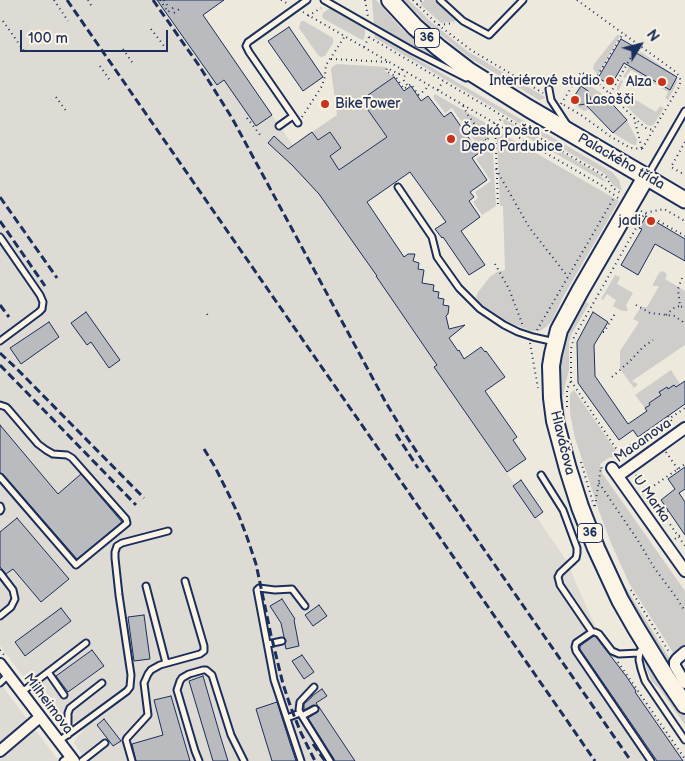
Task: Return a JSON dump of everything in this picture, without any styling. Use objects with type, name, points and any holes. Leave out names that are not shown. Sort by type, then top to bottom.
[{"type":"main road","name":"Palackého třída","points":[[390,0],[415,27],[469,71],[646,177]]},
{"type":"main road","name":"Hlaváčova","points":[[646,177],[563,322],[555,342],[551,366],[552,398],[555,421],[568,469],[582,513],[596,548],[642,649],[685,705]]},
{"type":"street","name":"Palackého třída","points":[[646,177],[685,200]]},
{"type":"street","name":"Macanova","points":[[615,472],[630,467],[685,428]]},
{"type":"street","name":"U Marka","points":[[615,472],[685,571]]},
{"type":"street","points":[[685,652],[675,662],[675,666],[685,683]]},
{"type":"street","name":"Milheimova","points":[[0,664],[59,741],[69,759]]},
{"type":"street","points":[[0,751],[40,717]]},
{"type":"lane","points":[[298,123],[246,46],[248,42],[307,0]]},
{"type":"lane","points":[[324,0],[412,51],[528,108]]},
{"type":"lane","points":[[440,0],[459,17],[489,35],[523,0]]},
{"type":"lane","points":[[549,89],[553,104],[576,136]]},
{"type":"lane","points":[[646,177],[685,111]]},
{"type":"lane","points":[[279,126],[293,116]]},
{"type":"lane","points":[[398,188],[432,237],[437,257],[460,288],[480,309],[518,332],[555,342]]},
{"type":"lane","points":[[0,237],[43,302],[42,309],[39,312],[0,341]]},
{"type":"lane","points":[[0,405],[6,407],[38,444],[46,450],[53,454],[66,455],[72,458],[126,519],[127,523],[76,566],[0,477]]},
{"type":"lane","points":[[541,475],[563,510],[577,548],[576,558],[558,577],[560,585],[592,632],[599,634],[612,651],[619,654],[642,649],[641,669],[645,681],[685,740]]},
{"type":"lane","points":[[0,506],[0,511]]},
{"type":"lane","points":[[59,741],[127,691],[131,684],[115,558],[117,546],[168,531]]},
{"type":"lane","points":[[0,573],[11,586],[14,599],[11,607],[0,616]]},
{"type":"lane","points":[[132,761],[126,740],[148,716],[144,683],[151,670],[166,663],[200,654],[204,651],[185,581]]},
{"type":"lane","points":[[146,586],[166,663]]},
{"type":"lane","points":[[301,761],[274,680],[258,589],[292,589],[305,606]]},
{"type":"lane","points":[[592,632],[576,643],[576,651],[651,761]]},
{"type":"lane","points":[[268,644],[282,641]]},
{"type":"lane","points":[[21,692],[86,643]]},
{"type":"lane","points":[[199,761],[194,751],[177,690],[180,681],[186,675],[203,670],[212,675],[231,735],[244,761]]},
{"type":"lane","points":[[48,672],[64,695]]},
{"type":"lane","points":[[0,683],[8,675]]},
{"type":"lane","points":[[68,735],[68,713],[70,708],[102,683]]},
{"type":"lane","points":[[314,687],[300,702],[299,706],[301,715],[330,761]]},
{"type":"lane","points":[[287,718],[315,710]]},
{"type":"lane","points":[[82,761],[105,743]]},
{"type":"path","points":[[54,0],[68,21]]},
{"type":"path","points":[[88,0],[92,7]]},
{"type":"path","points":[[160,0],[168,12],[174,8]]},
{"type":"path","points":[[164,0],[169,8]]},
{"type":"path","points":[[281,0],[495,123],[602,186],[618,198]]},
{"type":"path","points":[[413,0],[439,25],[471,50],[582,115],[627,146],[642,149]]},
{"type":"path","points":[[417,4],[422,0]]},
{"type":"path","points":[[577,0],[639,44],[679,76],[681,81],[679,87],[642,149]]},
{"type":"path","points":[[174,13],[182,7]]},
{"type":"path","points":[[4,21],[24,51]]},
{"type":"path","points":[[439,25],[466,22]]},
{"type":"path","points":[[151,28],[164,46]]},
{"type":"path","points":[[596,80],[621,36],[625,34]]},
{"type":"path","points":[[298,123],[322,86],[325,80],[326,65],[345,36]]},
{"type":"path","points":[[364,47],[369,37],[606,177],[613,188],[620,193]]},
{"type":"path","points":[[610,94],[639,44]]},
{"type":"path","points":[[123,49],[134,65]]},
{"type":"path","points":[[330,60],[390,62]]},
{"type":"path","points":[[100,66],[111,82]]},
{"type":"path","points":[[402,69],[399,74],[388,68],[386,71],[395,76],[404,89],[411,84],[421,99]]},
{"type":"path","points":[[407,72],[404,79],[408,86]]},
{"type":"path","points":[[562,104],[581,72],[596,80],[634,118],[646,128],[653,130]]},
{"type":"path","points":[[438,90],[443,81]]},
{"type":"path","points":[[418,95],[429,85]]},
{"type":"path","points":[[56,97],[66,112]]},
{"type":"path","points":[[462,104],[486,140]]},
{"type":"path","points":[[498,125],[502,115]]},
{"type":"path","points":[[247,118],[261,136]]},
{"type":"path","points":[[634,118],[642,149]]},
{"type":"path","points":[[495,123],[498,205]]},
{"type":"path","points":[[475,147],[495,134]]},
{"type":"path","points":[[483,142],[495,150]]},
{"type":"path","points":[[685,142],[671,167],[685,175]]},
{"type":"path","points":[[496,169],[529,227],[568,277]]},
{"type":"path","points":[[539,392],[530,344],[615,196]]},
{"type":"path","points":[[642,205],[645,213],[685,236]]},
{"type":"path","points":[[567,407],[571,349],[574,337],[645,213],[664,209],[685,221]]},
{"type":"path","points":[[495,264],[509,289],[523,327],[533,337]]},
{"type":"path","points":[[680,306],[678,289],[682,278]]},
{"type":"path","points":[[636,305],[650,314],[674,316],[685,325]]},
{"type":"path","points":[[665,316],[675,307],[685,308]]},
{"type":"path","points":[[603,332],[616,312]]},
{"type":"path","points":[[612,377],[643,347],[653,340]]},
{"type":"path","points":[[570,382],[619,453],[685,408]]},
{"type":"path","points":[[661,445],[679,470]]},
{"type":"path","points":[[579,456],[595,507],[601,467],[605,473],[615,472]]},
{"type":"path","points":[[646,490],[679,470],[685,464]]},
{"type":"path","points":[[630,467],[685,546]]},
{"type":"path","points":[[599,483],[685,611]]},
{"type":"path","points":[[631,591],[675,662]]},
{"type":"path","points":[[612,651],[685,759]]},
{"type":"shaded area","points":[[0,0],[224,0],[203,15],[442,361],[435,367],[566,560],[599,635],[685,761],[87,761],[74,743],[83,731],[76,722],[59,724],[0,646]]},
{"type":"shaded area","points":[[372,0],[376,0],[402,29],[432,55],[430,57],[374,26]]},
{"type":"shaded area","points":[[404,0],[409,0],[430,21],[467,51],[545,97],[544,99],[539,100],[470,58],[428,25]]},
{"type":"shaded area","points":[[425,0],[434,0],[457,21],[441,23],[420,4]]},
{"type":"shaded area","points":[[330,8],[365,28],[364,39],[362,40],[324,19],[323,13]]},
{"type":"shaded area","points":[[302,21],[333,38],[333,43],[325,56],[321,57],[318,55],[299,28]]},
{"type":"shaded area","points":[[374,34],[612,172],[619,180],[622,191],[613,185],[602,172],[375,38]]},
{"type":"shaded area","points":[[618,34],[620,36],[598,75],[593,69],[594,64]]},
{"type":"shaded area","points":[[641,52],[676,78],[677,82],[668,100],[665,98],[668,92],[631,70],[625,78],[623,77],[637,53]]},
{"type":"shaded area","points":[[337,64],[387,67],[385,71],[394,77],[361,100],[382,131],[388,136],[339,170],[330,156],[341,148],[330,132],[318,140],[312,132],[337,115],[331,70]]},
{"type":"shaded area","points":[[621,80],[623,81],[619,90],[656,112],[660,106],[664,108],[654,124],[651,126],[647,125],[617,96],[617,87]]},
{"type":"shaded area","points":[[584,84],[604,95],[588,110],[584,111],[573,104],[572,100],[581,85]]},
{"type":"shaded area","points":[[435,94],[489,125],[489,136],[477,144],[452,108],[445,113],[433,97]]},
{"type":"shaded area","points":[[504,119],[599,174],[607,183],[504,124]]},
{"type":"shaded area","points":[[627,120],[637,140],[636,145],[613,133]]},
{"type":"shaded area","points":[[500,134],[619,201],[563,297],[552,321],[540,331],[530,331],[506,321],[479,302],[476,297],[490,277],[497,272],[505,270],[503,206],[500,206],[497,139]]},
{"type":"shaded area","points":[[481,145],[489,147],[493,152],[496,206],[482,215],[473,202],[478,198],[475,192],[491,181],[476,159],[483,154],[479,147]]},
{"type":"shaded area","points":[[662,271],[667,275],[665,279],[685,291],[685,345],[632,381],[638,384],[634,388],[620,369],[620,351],[639,322],[633,319],[641,307],[647,307],[659,286],[653,286],[653,284]]},
{"type":"shaded area","points":[[615,275],[620,277],[617,284],[633,293],[626,305],[628,311],[622,311],[613,306],[616,300],[607,294],[603,300],[601,299]]},
{"type":"shaded area","points":[[586,302],[589,304],[571,335],[569,343],[569,370],[563,398],[570,440],[580,476],[614,564],[623,583],[671,661],[675,675],[673,676],[634,613],[597,533],[577,479],[563,423],[558,399],[561,359],[570,330]]},
{"type":"shaded area","points":[[671,370],[680,384],[670,391],[666,387],[660,392],[663,396],[656,401],[654,399],[645,408],[635,395]]},
{"type":"shaded area","points":[[574,390],[618,454],[600,464],[602,473],[685,591],[685,647],[674,654],[629,583],[611,543],[575,438],[570,413],[570,394]]},
{"type":"shaded area","points":[[643,657],[645,657],[685,717],[685,725],[659,688],[652,682]]},
{"type":"shaded area","points":[[0,683],[27,719],[59,761],[0,761]]},
{"type":"building","points":[[157,0],[224,0],[203,15],[272,115],[256,126],[224,80],[217,85]]},
{"type":"building","points":[[289,27],[323,77],[303,91],[268,41]]},
{"type":"building","points":[[621,39],[633,46],[631,50],[677,77],[670,90],[624,63],[611,85],[598,78]]},
{"type":"building","points":[[394,77],[404,91],[411,86],[421,101],[428,96],[444,117],[451,112],[479,153],[472,158],[487,180],[470,192],[474,197],[469,201],[480,217],[461,231],[485,265],[469,275],[443,237],[435,229],[446,222],[410,172],[367,202],[404,257],[408,254],[415,254],[413,261],[419,263],[418,269],[424,270],[422,283],[434,285],[433,291],[439,292],[438,298],[444,299],[443,305],[449,306],[446,316],[449,329],[465,325],[449,338],[464,359],[481,347],[505,377],[485,391],[517,437],[513,440],[526,459],[507,472],[434,367],[437,365],[377,276],[319,194],[268,143],[274,136],[288,149],[312,132],[318,140],[330,132],[341,148],[330,156],[339,170],[387,137],[361,100]]},
{"type":"building","points":[[581,86],[588,91],[593,106],[604,95],[627,120],[613,133],[585,104],[580,105],[574,102],[573,98]]},
{"type":"building","points":[[646,216],[685,239],[685,261],[655,244],[638,275],[621,265],[642,229],[639,228]]},
{"type":"building","points":[[86,312],[120,360],[109,368],[91,342],[87,345],[71,323]]},
{"type":"building","points":[[593,312],[608,322],[594,345],[595,376],[628,424],[647,411],[645,408],[650,405],[649,403],[661,395],[659,392],[667,387],[668,389],[674,385],[676,387],[685,381],[685,404],[638,437],[633,430],[619,440],[578,383],[577,342]]},
{"type":"building","points":[[49,322],[59,337],[21,364],[10,348]]},
{"type":"building","points":[[0,425],[58,494],[81,474],[122,522],[77,559],[3,474],[0,473]]},
{"type":"building","points":[[685,467],[685,489],[679,493],[685,502],[685,535],[661,500],[675,489],[668,479]]},
{"type":"building","points":[[521,480],[543,512],[535,518],[513,486]]},
{"type":"building","points":[[17,518],[69,579],[41,602],[13,569],[6,574],[0,567],[0,532]]},
{"type":"building","points":[[282,599],[295,619],[299,646],[286,649],[286,641],[281,623],[270,606]]},
{"type":"building","points":[[319,605],[327,616],[313,626],[305,615]]},
{"type":"building","points":[[61,608],[71,621],[25,656],[15,642]]},
{"type":"building","points":[[144,615],[150,659],[134,661],[128,617]]},
{"type":"building","points":[[594,636],[626,676],[683,761],[657,761],[580,649],[580,646]]},
{"type":"building","points":[[92,650],[104,666],[68,692],[56,676]]},
{"type":"building","points":[[302,655],[314,672],[304,679],[292,661]]},
{"type":"building","points":[[203,676],[228,761],[213,761],[189,681]]},
{"type":"building","points":[[322,689],[327,696],[316,703],[318,706],[313,705],[304,710],[304,704]]},
{"type":"building","points":[[171,696],[190,761],[136,761],[132,744],[163,735],[154,700]]},
{"type":"building","points":[[277,702],[296,761],[272,761],[256,709]]},
{"type":"building","points":[[319,707],[355,761],[335,761],[308,718],[318,712]]},
{"type":"building","points":[[104,719],[121,741],[113,746],[97,725]]},
{"type":"railway","points":[[67,0],[595,761]]},
{"type":"railway","points":[[153,0],[200,67],[232,118],[403,431],[631,761]]},
{"type":"railway","points":[[0,197],[57,278]]},
{"type":"railway","points":[[0,221],[45,286]]},
{"type":"railway","points":[[0,305],[9,317]]},
{"type":"railway","points":[[0,353],[144,498]]},
{"type":"railway","points":[[0,365],[136,505]]},
{"type":"railway","points":[[396,434],[418,468]]},
{"type":"railway","points":[[204,449],[229,495],[248,540],[256,564],[283,684],[301,733],[315,761]]},
{"type":"railway","points":[[313,744],[325,761]]},
{"type":"place","name":"Interiérové studio","points":[[610,81]]},
{"type":"place","name":"Alza","points":[[662,82]]},
{"type":"place","name":"Lasošči","points":[[575,100]]},
{"type":"place","name":"BikeTower","points":[[325,104]]},
{"type":"place","name":"Česká pošta - Depo Pardubice","points":[[451,139]]},
{"type":"place","name":"jadi","points":[[651,221]]}]
